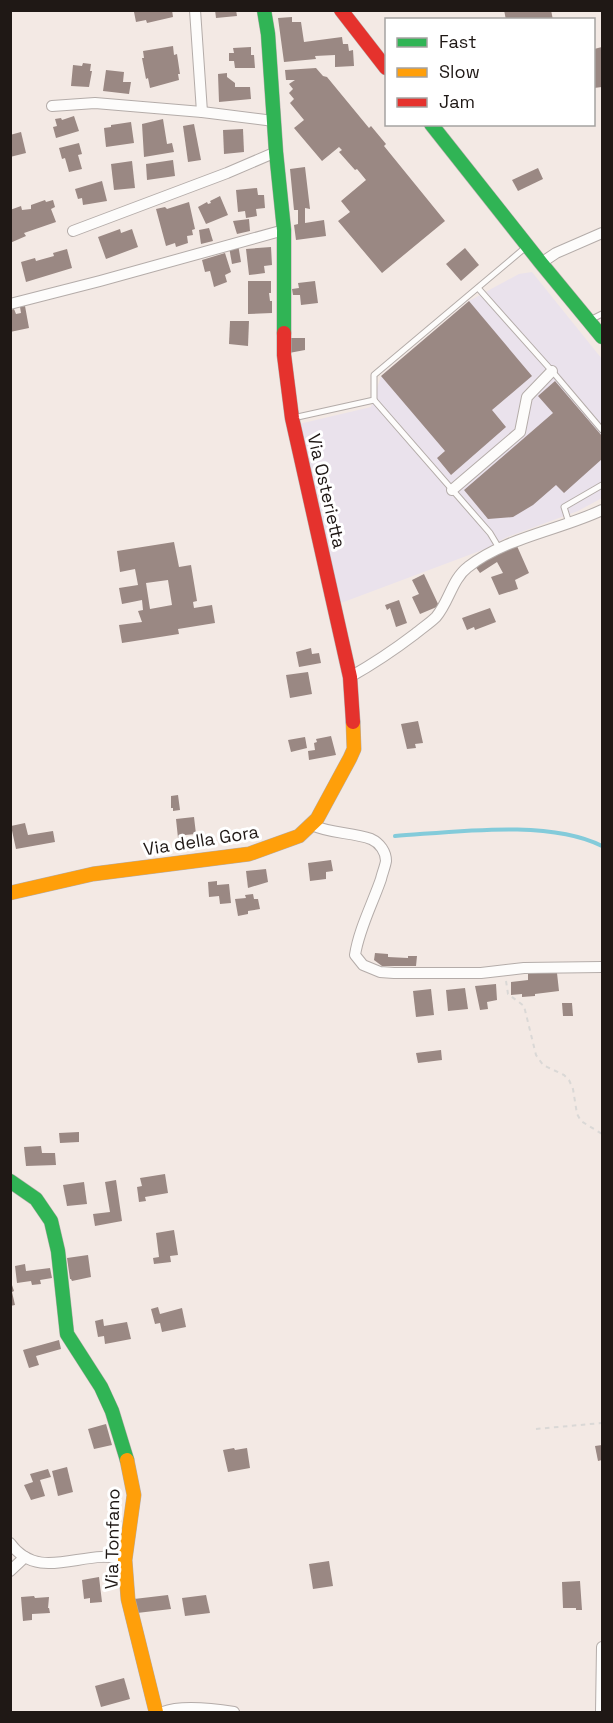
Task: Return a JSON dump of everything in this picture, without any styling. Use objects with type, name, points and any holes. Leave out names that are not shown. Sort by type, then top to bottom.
[{"type":"street","points":[[195,10],[202,112]]},
{"type":"street","name":"Via Osterietta","points":[[264,10],[268,34],[284,230],[284,356],[292,418],[350,677],[354,749],[325,808],[312,825]]},
{"type":"street","points":[[341,10],[385,65]]},
{"type":"street","points":[[52,106],[95,103],[274,121]]},
{"type":"street","points":[[433,126],[603,338]]},
{"type":"street","points":[[73,231],[276,152]]},
{"type":"street","points":[[10,304],[284,230]]},
{"type":"street","points":[[541,263],[556,253],[603,232]]},
{"type":"street","points":[[452,490],[520,432],[527,397],[552,371]]},
{"type":"street","points":[[350,677],[378,661],[435,618],[443,608],[460,574],[467,567],[499,548],[570,524],[603,510]]},
{"type":"street","points":[[312,825],[323,831],[370,839],[383,848],[386,861],[374,900],[357,941],[355,955],[363,964],[380,972],[394,973],[481,973],[524,968],[603,967]]},
{"type":"street","name":"Via della Gora","points":[[10,893],[93,874],[249,854],[299,836],[312,825]]},
{"type":"street","name":"Via Tonfano","points":[[10,1181],[36,1199],[51,1221],[58,1251],[67,1334],[101,1387],[112,1411],[125,1451],[134,1495],[125,1560],[128,1599],[156,1713]]},
{"type":"street","points":[[10,1543],[17,1552],[25,1557],[42,1563],[111,1557],[125,1560]]},
{"type":"street","points":[[10,1571],[25,1557]]},
{"type":"street","points":[[601,1713],[603,1647]]},
{"type":"street","points":[[163,1713],[169,1710],[194,1708],[234,1713]]},
{"type":"lane","points":[[499,548],[490,533],[374,400],[374,375],[527,246]]},
{"type":"lane","points":[[478,288],[603,430]]},
{"type":"lane","points":[[589,321],[603,314]]},
{"type":"lane","points":[[292,418],[374,400]]},
{"type":"lane","points":[[570,524],[564,507],[603,485]]},
{"type":"path","points":[[505,970],[508,994],[524,1006],[536,1055],[540,1061],[569,1080],[581,1122],[603,1134]]},
{"type":"path","points":[[536,1429],[603,1423]]},
{"type":"shaded area","points":[[532,272],[602,359],[602,498],[578,511],[507,537],[485,549],[341,603],[299,424],[371,407],[381,376],[469,301],[519,274]]},
{"type":"building","points":[[172,10],[173,17],[147,23],[146,20],[136,22],[134,12]]},
{"type":"building","points":[[215,10],[236,10],[237,16],[216,18]]},
{"type":"building","points":[[504,10],[551,10],[553,18],[506,18]]},
{"type":"building","points":[[292,17],[292,22],[301,22],[304,42],[342,37],[343,44],[348,44],[349,51],[353,50],[354,66],[335,67],[335,55],[284,62],[278,18]]},
{"type":"building","points":[[173,46],[174,55],[177,54],[179,80],[150,88],[142,58],[144,58],[143,51]]},
{"type":"building","points":[[251,47],[255,68],[235,68],[234,61],[229,61],[229,53],[234,53],[233,48]]},
{"type":"building","points":[[602,47],[602,87],[595,88],[595,49]]},
{"type":"building","points":[[83,63],[91,64],[89,87],[71,86],[73,65],[82,66]]},
{"type":"building","points":[[316,68],[327,77],[369,128],[371,126],[386,144],[384,146],[445,221],[382,273],[338,221],[350,212],[341,201],[366,180],[339,152],[342,150],[339,147],[322,161],[294,128],[304,120],[290,103],[294,99],[289,93],[293,89],[289,84],[295,80],[286,80],[285,70]]},
{"type":"building","points":[[106,70],[124,72],[123,82],[131,82],[129,94],[103,91]]},
{"type":"building","points":[[227,73],[227,77],[235,83],[235,87],[250,87],[251,99],[219,102],[218,74]]},
{"type":"building","points":[[74,116],[79,131],[56,138],[53,127],[57,126],[55,119],[61,118],[62,120]]},
{"type":"building","points":[[163,119],[167,144],[172,143],[174,152],[144,157],[142,124]]},
{"type":"building","points":[[131,122],[134,143],[106,147],[104,128]]},
{"type":"building","points":[[194,124],[201,160],[188,162],[183,126]]},
{"type":"building","points":[[243,129],[244,152],[224,154],[223,130]]},
{"type":"building","points":[[21,132],[26,153],[10,157],[10,135]]},
{"type":"building","points":[[79,143],[82,154],[78,155],[82,169],[69,172],[59,148]]},
{"type":"building","points":[[173,160],[175,176],[147,180],[146,164]]},
{"type":"building","points":[[132,161],[135,188],[114,190],[111,164]]},
{"type":"building","points":[[305,167],[310,209],[305,208],[305,223],[324,220],[326,236],[296,240],[294,225],[298,224],[298,210],[294,210],[290,169]]},
{"type":"building","points":[[538,168],[543,179],[518,191],[512,180]]},
{"type":"building","points":[[102,181],[107,201],[83,205],[82,198],[78,199],[75,189]]},
{"type":"building","points":[[257,188],[258,195],[264,195],[265,208],[256,209],[257,216],[246,218],[245,211],[238,212],[236,190]]},
{"type":"building","points":[[220,196],[228,215],[206,224],[198,207],[207,202],[211,203],[210,201]]},
{"type":"building","points":[[45,200],[46,202],[53,200],[55,207],[51,209],[56,222],[24,233],[26,236],[10,243],[10,210],[21,206],[22,210],[31,209],[31,205]]},
{"type":"building","points":[[189,202],[195,229],[192,230],[193,235],[187,236],[188,243],[176,247],[175,243],[166,246],[156,209],[165,207],[167,209]]},
{"type":"building","points":[[249,219],[250,231],[237,234],[233,221]]},
{"type":"building","points":[[209,228],[213,241],[201,244],[199,230]]},
{"type":"building","points":[[120,229],[121,233],[132,229],[138,247],[106,259],[98,237]]},
{"type":"building","points":[[238,244],[241,262],[232,264],[229,247]]},
{"type":"building","points":[[271,247],[272,265],[264,266],[265,273],[249,275],[246,249]]},
{"type":"building","points":[[465,248],[479,265],[461,281],[446,264]]},
{"type":"building","points":[[67,249],[72,268],[26,282],[21,262],[54,256],[53,253]]},
{"type":"building","points":[[225,253],[231,272],[225,275],[227,282],[214,287],[210,271],[205,272],[202,260]]},
{"type":"building","points":[[248,281],[271,281],[271,293],[269,293],[272,313],[248,314]]},
{"type":"building","points":[[315,281],[318,303],[301,305],[300,295],[293,295],[292,289],[299,288],[298,283]]},
{"type":"building","points":[[469,301],[532,376],[492,410],[506,427],[451,475],[437,458],[445,451],[381,376]]},
{"type":"building","points":[[25,306],[29,328],[10,332],[10,310],[14,309],[16,314],[21,313],[20,307]]},
{"type":"building","points":[[230,321],[249,321],[248,346],[229,344]]},
{"type":"building","points":[[288,338],[305,338],[305,350],[289,353]]},
{"type":"building","points":[[555,381],[602,436],[602,459],[564,493],[556,485],[533,505],[513,517],[488,519],[464,490],[553,413],[538,396]]},
{"type":"building","points":[[174,542],[179,567],[191,565],[197,601],[193,602],[194,608],[212,605],[215,623],[178,629],[179,634],[122,643],[119,625],[142,622],[138,611],[143,610],[142,600],[122,604],[119,588],[138,585],[135,569],[120,572],[117,551]],"holes":[[[168,580],[172,605],[150,609],[146,583]]]},
{"type":"building","points":[[517,546],[529,573],[515,580],[518,589],[499,595],[491,577],[503,573],[497,562],[480,573],[475,566],[504,549]]},
{"type":"building","points":[[424,574],[439,606],[420,614],[412,597],[419,594],[412,580]]},
{"type":"building","points":[[399,600],[407,623],[396,627],[390,608],[387,610],[385,605]]},
{"type":"building","points":[[490,608],[496,622],[475,630],[474,627],[467,630],[462,618]]},
{"type":"building","points":[[311,648],[312,654],[319,653],[321,663],[299,667],[296,652]]},
{"type":"building","points":[[308,672],[312,694],[290,698],[286,675]]},
{"type":"building","points":[[418,721],[423,743],[415,744],[416,748],[407,749],[401,724]]},
{"type":"building","points":[[331,736],[336,755],[309,760],[308,751],[315,750],[316,739]]},
{"type":"building","points":[[305,737],[307,748],[291,752],[288,740]]},
{"type":"building","points":[[178,795],[180,810],[173,811],[171,796]]},
{"type":"building","points":[[194,817],[196,834],[178,838],[176,819]]},
{"type":"building","points":[[25,823],[28,835],[53,831],[55,842],[16,849],[11,826]]},
{"type":"building","points":[[331,860],[333,871],[326,872],[326,879],[310,881],[308,863]]},
{"type":"building","points":[[266,869],[268,882],[248,888],[246,871]]},
{"type":"building","points":[[217,881],[217,885],[229,884],[231,903],[220,904],[219,896],[209,897],[208,882]]},
{"type":"building","points":[[253,894],[254,899],[258,899],[260,909],[238,916],[235,899],[246,898],[245,895]]},
{"type":"building","points":[[375,953],[388,954],[388,957],[417,956],[416,966],[382,966],[374,960]]},
{"type":"building","points":[[557,973],[559,991],[535,994],[535,996],[511,995],[511,982],[528,980],[528,974]]},
{"type":"building","points":[[496,984],[497,1000],[487,1002],[488,1009],[480,1010],[475,986]]},
{"type":"building","points":[[465,988],[468,1009],[448,1011],[446,990]]},
{"type":"building","points":[[431,989],[434,1015],[416,1017],[413,991]]},
{"type":"building","points":[[562,1003],[572,1003],[573,1016],[563,1016]]},
{"type":"building","points":[[441,1050],[442,1060],[418,1063],[416,1053]]},
{"type":"building","points":[[79,1132],[79,1142],[60,1143],[59,1133]]},
{"type":"building","points":[[41,1146],[42,1153],[55,1153],[56,1165],[26,1166],[24,1147]]},
{"type":"building","points":[[165,1174],[168,1193],[145,1197],[146,1201],[139,1202],[137,1187],[142,1186],[140,1178]]},
{"type":"building","points":[[116,1180],[122,1221],[95,1226],[93,1214],[110,1212],[105,1182]]},
{"type":"building","points":[[84,1182],[87,1204],[67,1206],[63,1185]]},
{"type":"building","points":[[174,1230],[178,1255],[170,1256],[171,1262],[154,1264],[153,1258],[159,1257],[156,1233]]},
{"type":"building","points":[[88,1255],[91,1277],[72,1281],[67,1258]]},
{"type":"building","points":[[25,1264],[26,1271],[50,1268],[52,1278],[40,1280],[41,1284],[32,1285],[31,1281],[17,1283],[15,1266]]},
{"type":"building","points":[[10,1279],[15,1305],[10,1306]]},
{"type":"building","points":[[158,1307],[160,1314],[182,1308],[186,1327],[162,1332],[160,1323],[155,1324],[151,1309]]},
{"type":"building","points":[[103,1319],[104,1326],[127,1322],[131,1339],[105,1344],[104,1336],[98,1337],[95,1321]]},
{"type":"building","points":[[59,1340],[61,1349],[36,1356],[39,1365],[29,1368],[23,1350]]},
{"type":"building","points":[[106,1424],[112,1445],[94,1449],[88,1429]]},
{"type":"building","points":[[602,1445],[602,1460],[598,1461],[595,1446]]},
{"type":"building","points":[[234,1448],[235,1450],[247,1448],[250,1468],[228,1472],[223,1450]]},
{"type":"building","points":[[67,1467],[73,1492],[58,1496],[52,1471]]},
{"type":"building","points":[[48,1469],[51,1477],[40,1480],[45,1496],[31,1500],[24,1485],[33,1482],[30,1474]]},
{"type":"building","points":[[329,1561],[333,1586],[313,1589],[309,1564]]},
{"type":"building","points":[[99,1577],[102,1602],[90,1603],[90,1598],[84,1599],[82,1580]]},
{"type":"building","points":[[580,1581],[582,1610],[563,1608],[562,1582]]},
{"type":"building","points":[[168,1595],[171,1609],[137,1613],[134,1599]]},
{"type":"building","points":[[206,1595],[210,1613],[185,1616],[182,1598]]},
{"type":"building","points":[[34,1596],[35,1598],[49,1597],[50,1613],[32,1614],[32,1620],[23,1621],[21,1597]]},
{"type":"building","points":[[124,1678],[130,1699],[101,1707],[95,1686]]},
{"type":"waterway","points":[[395,836],[473,830],[529,830],[556,832],[602,846]]},
{"type":"traffic: fast","points":[[264,10],[268,34],[284,230],[284,333]]},
{"type":"traffic: fast","points":[[433,126],[602,337]]},
{"type":"traffic: fast","points":[[10,1181],[36,1199],[51,1221],[58,1251],[67,1334],[101,1387],[112,1411],[127,1460]]},
{"type":"traffic: slow","points":[[10,893],[93,874],[249,854],[299,836],[317,819],[350,758],[354,749],[353,722]]},
{"type":"traffic: slow","points":[[127,1460],[134,1495],[125,1560],[128,1599],[156,1712]]},
{"type":"traffic: jam","points":[[341,10],[385,67]]},
{"type":"traffic: jam","points":[[284,333],[284,355],[292,418],[350,677],[353,722]]}]
